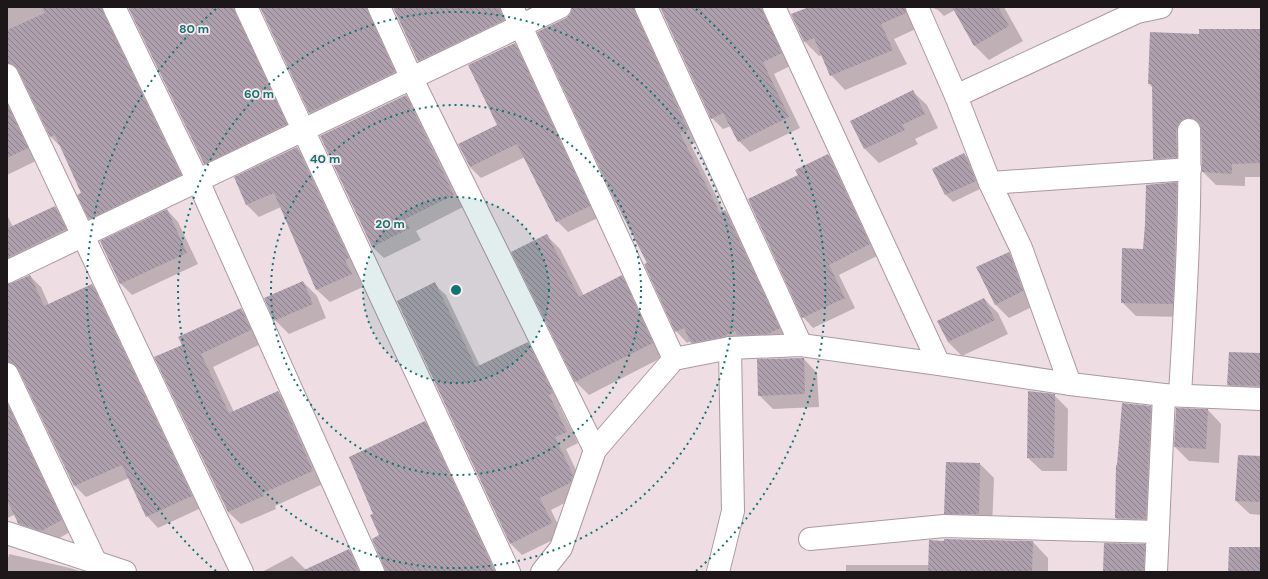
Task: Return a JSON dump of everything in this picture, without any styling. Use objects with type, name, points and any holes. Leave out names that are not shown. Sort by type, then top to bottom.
[{"type":"street","points":[[114,7],[198,181],[373,572]]},
{"type":"street","points":[[246,7],[509,572]]},
{"type":"street","points":[[379,7],[412,79],[595,450]]},
{"type":"street","points":[[7,272],[412,79],[517,17],[560,7]]},
{"type":"street","points":[[646,7],[802,345]]},
{"type":"street","points":[[774,7],[940,364]]},
{"type":"street","points":[[917,7],[956,96],[990,184],[1021,248],[1070,384]]},
{"type":"street","points":[[956,96],[1137,9],[1162,7]]},
{"type":"street","points":[[517,17],[674,359]]},
{"type":"street","points":[[7,75],[242,572]]},
{"type":"street","points":[[1156,572],[1158,532],[1188,251],[1190,169],[1189,130]]},
{"type":"street","points":[[990,184],[1190,169]]},
{"type":"street","points":[[542,572],[561,548],[595,450],[674,359],[730,348],[802,345],[1070,384],[1172,395],[1261,399]]},
{"type":"street","points":[[718,572],[733,511],[730,348]]},
{"type":"street","points":[[7,374],[96,563]]},
{"type":"street","points":[[810,539],[944,526],[1158,532]]},
{"type":"street","points":[[7,533],[125,572]]},
{"type":"building","points":[[42,7],[102,7],[103,12],[181,175],[89,219],[88,218],[77,195],[81,193],[55,135],[50,137],[18,70],[14,65],[7,63],[7,30],[45,13]]},
{"type":"building","points":[[128,7],[234,7],[287,124],[204,164]]},
{"type":"building","points":[[260,7],[367,7],[395,72],[309,113]]},
{"type":"building","points":[[393,7],[500,7],[504,20],[418,61]]},
{"type":"building","points":[[572,7],[634,7],[688,130],[680,133],[720,213],[725,210],[780,328],[768,334],[737,335],[735,331],[722,337],[691,343],[684,328],[675,332],[644,264],[647,263],[612,195],[537,32],[566,18],[570,14]]},
{"type":"building","points":[[660,7],[761,7],[782,53],[763,62],[789,117],[738,142],[723,113],[711,119]]},
{"type":"building","points":[[809,7],[905,7],[906,13],[881,24],[893,50],[830,76],[814,38],[804,42],[791,14]]},
{"type":"building","points":[[952,7],[998,7],[1009,26],[974,46]]},
{"type":"building","points":[[1199,29],[1261,29],[1261,163],[1232,164],[1232,174],[1202,172],[1201,129],[1200,124],[1195,119],[1183,119],[1178,124],[1176,130],[1177,157],[1153,159],[1152,84],[1148,84],[1150,32],[1199,34]]},
{"type":"building","points":[[515,43],[590,206],[556,222],[517,144],[470,167],[458,144],[497,125],[468,65]]},
{"type":"building","points":[[913,90],[925,114],[902,125],[905,130],[864,149],[850,121]]},
{"type":"building","points":[[406,95],[454,195],[405,219],[410,228],[372,247],[320,136]]},
{"type":"building","points":[[7,104],[28,148],[7,158]]},
{"type":"building","points":[[297,147],[349,258],[345,260],[352,274],[316,290],[274,193],[246,205],[234,177]]},
{"type":"building","points":[[964,153],[976,181],[945,195],[932,169]]},
{"type":"building","points":[[828,154],[870,244],[829,265],[845,298],[802,318],[748,199],[798,175],[795,170]]},
{"type":"building","points":[[1177,182],[1173,304],[1121,303],[1122,248],[1143,249],[1146,185]]},
{"type":"building","points":[[55,206],[66,229],[7,258],[7,225],[8,228]]},
{"type":"building","points":[[167,209],[187,253],[120,284],[100,241]]},
{"type":"building","points":[[547,234],[579,297],[622,275],[653,343],[575,382],[511,252]]},
{"type":"building","points":[[1009,252],[1023,291],[995,305],[976,267]]},
{"type":"building","points":[[30,275],[44,306],[92,284],[192,496],[146,517],[122,465],[74,486],[18,369],[14,364],[7,362],[7,284]]},
{"type":"building","points":[[303,281],[313,304],[274,321],[264,298]]},
{"type":"building","points":[[435,282],[476,367],[528,342],[553,393],[549,395],[567,432],[555,437],[573,475],[570,483],[540,498],[552,523],[510,544],[397,301]]},
{"type":"building","points":[[984,298],[995,320],[948,342],[937,321]]},
{"type":"building","points":[[241,308],[251,330],[201,354],[229,413],[278,391],[313,471],[263,493],[264,496],[228,512],[154,357],[182,345],[178,337]]},
{"type":"building","points":[[1229,352],[1261,353],[1261,386],[1227,385]]},
{"type":"building","points":[[804,358],[805,394],[758,396],[757,359]]},
{"type":"building","points":[[1028,391],[1055,394],[1054,458],[1027,458]]},
{"type":"building","points":[[7,403],[62,520],[41,531],[18,523],[7,500]]},
{"type":"building","points":[[1122,403],[1151,406],[1146,519],[1115,518],[1116,465]]},
{"type":"building","points":[[1176,408],[1208,409],[1206,449],[1174,447]]},
{"type":"building","points":[[425,421],[495,572],[385,572],[372,539],[379,535],[370,515],[373,514],[349,457]]},
{"type":"building","points":[[1238,455],[1261,456],[1261,502],[1235,501]]},
{"type":"building","points":[[946,462],[980,463],[979,514],[944,514]]},
{"type":"building","points":[[944,539],[1033,541],[1032,572],[928,572],[929,540],[944,541]]},
{"type":"building","points":[[1104,543],[1145,544],[1144,572],[1103,572]]},
{"type":"building","points":[[1229,547],[1261,547],[1261,572],[1228,572]]},
{"type":"building","points":[[349,549],[359,572],[300,572]]}]
